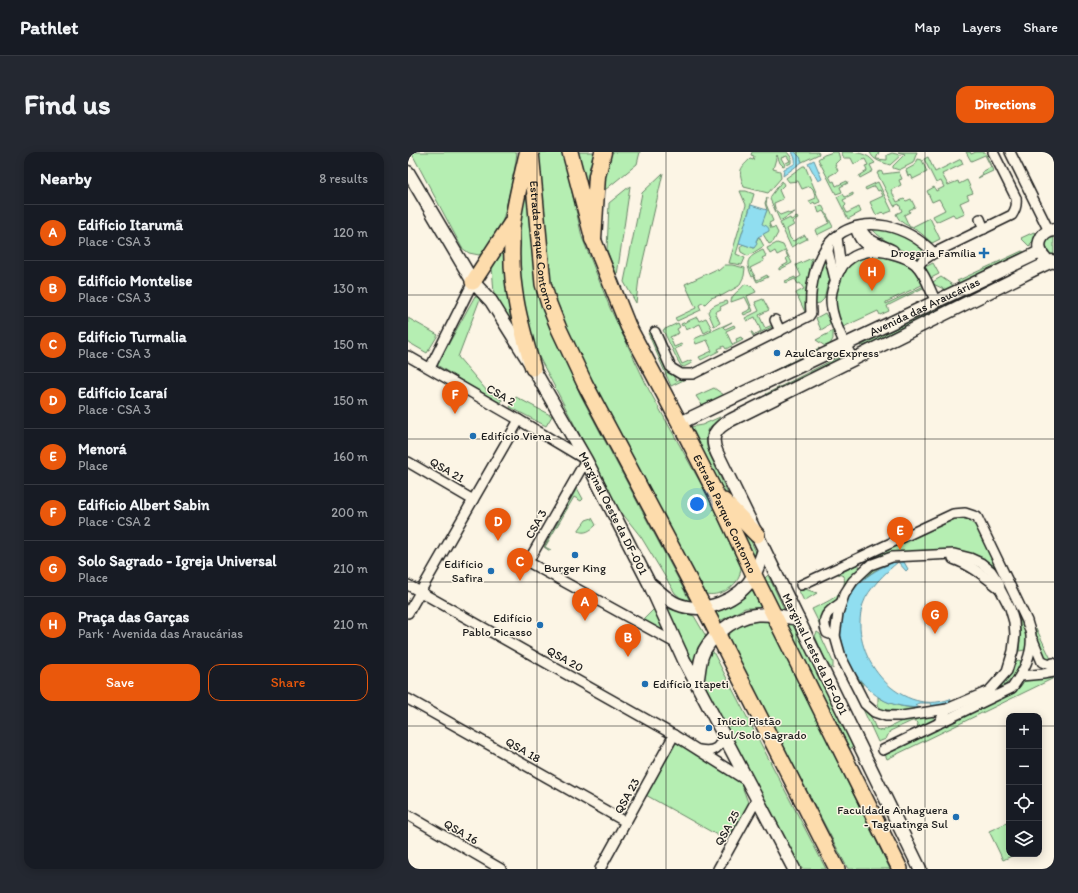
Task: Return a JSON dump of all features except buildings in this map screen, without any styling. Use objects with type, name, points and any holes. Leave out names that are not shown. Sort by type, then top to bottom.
[{"type":"highway","points":[[528,152],[518,188],[512,221],[511,261],[513,291],[520,325],[533,368]]},
{"type":"highway","name":"Estrada Parque Contorno","points":[[531,152],[543,284],[559,329],[585,384],[704,608],[837,869]]},
{"type":"highway","name":"Estrada Parque Contorno","points":[[570,152],[593,239],[628,326],[715,492],[754,575],[900,869]]},
{"type":"highway","points":[[593,239],[597,176],[602,152]]},
{"type":"highway","points":[[473,282],[512,221]]},
{"type":"highway","points":[[715,492],[757,535]]},
{"type":"main road","name":"Marginal Oeste da DF-001","points":[[408,172],[473,282],[491,301],[533,368],[586,460],[649,584],[697,684],[794,869]]},
{"type":"main road","points":[[1052,230],[1045,233],[1039,242],[1040,252],[1047,260],[1054,262]]},
{"type":"main road","name":"Avenida das Araucárias","points":[[680,423],[1040,252]]},
{"type":"main road","name":"Avenida das Araucárias","points":[[713,438],[716,430],[721,425],[1054,262]]},
{"type":"main road","name":"Marginal Leste da DF-001","points":[[713,438],[714,447],[920,869]]},
{"type":"main road","points":[[649,584],[675,603],[689,608],[704,608],[728,600],[741,591],[754,575],[764,550]]},
{"type":"main road","points":[[697,684],[702,656],[717,634],[733,622],[750,615],[774,614],[798,619]]},
{"type":"street","points":[[918,267],[922,261],[934,253],[1012,215],[1016,210],[1016,198],[994,152]]},
{"type":"street","points":[[1010,152],[1052,230]]},
{"type":"street","points":[[983,218],[987,228]]},
{"type":"street","points":[[655,332],[671,368],[687,375],[693,374],[806,318],[811,313],[814,272],[822,255],[833,240],[861,226],[880,225],[898,228],[926,245],[934,253]]},
{"type":"street","points":[[861,226],[869,230],[876,237],[876,242],[909,257],[910,261]]},
{"type":"street","points":[[861,226],[858,238],[867,246],[888,252],[910,261],[918,267],[926,279],[936,302]]},
{"type":"street","points":[[833,240],[838,274]]},
{"type":"street","points":[[853,360],[844,345],[837,327],[831,300],[838,274],[847,261],[857,254],[872,250],[888,252]]},
{"type":"street","points":[[430,368],[473,282]]},
{"type":"street","points":[[777,319],[782,330]]},
{"type":"street","name":"CSA 2","points":[[408,356],[519,420]]},
{"type":"street","points":[[408,613],[519,420],[586,460]]},
{"type":"street","name":"CSA 3","points":[[586,460],[528,562],[677,644]]},
{"type":"street","name":"QSA 21","points":[[408,462],[473,500]]},
{"type":"street","points":[[801,585],[953,514],[965,513],[977,517],[1020,606],[1042,662],[1050,665],[1053,664],[1054,666]]},
{"type":"street","points":[[938,724],[947,709],[989,691],[1007,671],[1013,651],[1015,635],[1014,622],[1010,608],[1000,589],[1000,584],[991,571],[981,563],[970,558],[954,554],[892,556],[870,565],[848,588],[841,603],[836,622],[835,636],[841,657],[866,704],[874,712],[886,716],[902,716],[947,709]]},
{"type":"street","name":"QSA 20","points":[[408,585],[674,735],[747,781]]},
{"type":"street","points":[[883,750],[1012,688],[1021,676],[1030,654],[1031,636]]},
{"type":"street","points":[[1021,676],[1054,672]]},
{"type":"street","name":"QSA 18","points":[[408,699],[626,822]]},
{"type":"street","points":[[696,749],[707,751],[716,749],[722,743],[723,732]]},
{"type":"street","name":"QSA 23","points":[[600,869],[674,735]]},
{"type":"street","name":"QSA 25","points":[[718,869],[757,799]]},
{"type":"street","name":"QSA 16","points":[[408,815],[502,869]]},
{"type":"green space","points":[[411,152],[517,152],[514,175],[499,236],[489,248],[479,255],[469,253],[462,248]]},
{"type":"green space","points":[[537,152],[563,152],[582,237],[610,308],[649,390],[710,500],[741,567],[739,577],[736,582],[724,592],[718,594],[702,593],[631,460],[551,301]]},
{"type":"green space","points":[[576,152],[594,152],[585,187]]},
{"type":"green space","points":[[607,152],[640,152],[637,164],[600,194]]},
{"type":"green space","points":[[752,152],[787,152],[791,157],[791,163],[787,165],[786,163],[790,161],[787,156],[781,158],[785,165],[783,166],[777,155],[773,169],[780,171],[781,178],[768,193],[744,187],[741,172],[743,166],[750,159],[753,160],[754,156],[751,155]]},
{"type":"green space","points":[[795,152],[818,152],[819,154],[802,162],[800,157]]},
{"type":"green space","points":[[833,152],[838,152],[840,159],[835,164],[838,171],[829,176],[832,182],[834,181],[836,186],[847,181],[848,183],[840,187],[842,192],[836,194],[818,159]]},
{"type":"green space","points":[[841,152],[856,153],[872,159],[875,163],[870,165],[873,171],[860,178],[859,176],[867,171],[865,166],[868,165],[865,159],[854,164],[851,158],[844,158]]},
{"type":"green space","points":[[870,152],[879,152],[876,159]]},
{"type":"green space","points":[[898,152],[917,152],[913,163],[899,170],[893,168],[893,166],[905,154]]},
{"type":"green space","points":[[966,152],[970,152],[971,154],[976,152],[985,152],[993,171],[978,178],[983,174],[982,172],[991,167],[985,155],[971,161]]},
{"type":"green space","points":[[892,153],[901,155],[890,165],[876,159],[887,160],[887,155]]},
{"type":"green space","points":[[928,157],[935,172],[961,159],[963,164],[942,174],[948,185],[958,181],[959,184],[967,180],[973,193],[967,195],[969,199],[960,203],[965,214],[956,218],[953,214],[936,222],[933,216],[945,210],[939,199],[932,202],[927,191],[934,187],[936,191],[944,187],[941,181],[936,183],[924,159]]},
{"type":"green space","points":[[918,159],[922,160],[927,172],[913,179],[911,175],[908,176],[906,170],[915,165]]},
{"type":"green space","points":[[805,166],[820,202],[815,204],[814,202],[811,204],[809,201],[816,198],[813,189],[810,186],[802,189],[798,181],[789,182],[786,178]]},
{"type":"green space","points":[[881,171],[883,174],[899,172],[902,179],[899,180],[901,185],[891,190],[897,202],[904,199],[906,201],[911,199],[915,207],[904,215],[909,226],[902,222],[896,214],[902,211],[899,204],[894,206],[877,173]]},
{"type":"green space","points":[[663,173],[639,278],[636,303],[624,282],[642,193]]},
{"type":"green space","points":[[527,180],[543,306],[580,394],[691,603],[682,599],[675,593],[641,537],[618,508],[527,334],[515,240]]},
{"type":"green space","points":[[782,181],[784,185],[779,190],[783,199],[774,203],[776,210],[780,215],[788,212],[789,214],[795,212],[780,221],[770,199]]},
{"type":"green space","points":[[878,182],[892,211],[884,214],[882,212],[876,215],[870,202],[883,196],[880,190],[878,191],[875,186],[866,190],[865,188]]},
{"type":"green space","points":[[630,186],[617,275],[607,251],[609,203]]},
{"type":"green space","points":[[740,191],[746,191],[754,194],[736,254],[745,258],[742,265],[729,263],[746,205]]},
{"type":"green space","points":[[853,193],[853,195],[843,200],[846,205],[844,207],[847,213],[859,207],[861,212],[848,219],[837,197],[843,194],[845,197]]},
{"type":"green space","points":[[767,198],[766,204],[773,221],[769,223],[771,228],[775,227],[778,233],[773,242],[769,244],[763,234],[768,231],[761,224],[767,210],[765,203]]},
{"type":"green space","points":[[822,205],[833,227],[817,235],[815,230],[829,223],[823,211],[819,213],[817,207]]},
{"type":"green space","points":[[797,217],[798,219],[792,222],[794,225],[787,229],[790,238],[793,241],[805,235],[807,239],[791,247],[780,223],[790,218],[791,220]]},
{"type":"green space","points":[[930,218],[940,239],[932,243],[911,227]]},
{"type":"green space","points":[[879,227],[896,230],[926,250],[915,259],[881,238],[872,229]]},
{"type":"green space","points":[[1034,232],[1038,237],[1031,243],[1030,247],[1021,238]]},
{"type":"green space","points":[[1054,234],[1054,258],[1047,255],[1044,243]]},
{"type":"green space","points":[[758,237],[764,246],[748,256],[741,252],[740,248],[743,244],[754,248]]},
{"type":"green space","points":[[506,239],[505,270],[509,307],[516,331],[494,294],[492,266]]},
{"type":"green space","points":[[777,243],[783,245],[792,263],[779,270],[779,268],[788,263],[786,258],[788,257],[785,251],[777,255],[775,251],[770,254],[767,248]]},
{"type":"green space","points":[[763,250],[766,256],[762,258],[764,261],[750,268],[757,280],[767,275],[768,277],[757,282],[754,276],[752,277],[748,267],[748,260],[753,255]]},
{"type":"green space","points":[[1022,251],[1024,252],[960,283],[957,281]]},
{"type":"green space","points":[[877,253],[908,262],[926,283],[886,302],[886,304],[924,286],[925,287],[887,306],[889,311],[880,315],[878,311],[841,328],[834,306],[838,273],[851,258]]},
{"type":"green space","points":[[825,255],[832,276],[827,286],[824,299],[820,303],[815,304],[814,288]]},
{"type":"green space","points":[[1040,257],[1042,261],[871,344],[860,346]]},
{"type":"green space","points":[[812,258],[806,290],[805,312],[796,293],[804,289],[795,279],[786,283],[785,281],[795,277],[796,279],[801,276],[796,265]]},
{"type":"green space","points":[[933,263],[939,274],[929,279],[923,268]]},
{"type":"green space","points":[[725,265],[745,268],[744,276],[739,286],[721,296],[711,298],[705,304],[702,303],[699,305],[701,310],[677,321],[675,318],[696,308],[685,284],[717,269],[718,271]]},
{"type":"green space","points":[[941,277],[954,286],[946,290],[931,283]]},
{"type":"green space","points":[[745,284],[753,287],[756,292],[747,296],[753,311],[744,315],[743,313],[751,309],[745,297],[731,302],[731,299]]},
{"type":"green space","points":[[475,296],[480,299],[458,357],[487,391],[502,400],[500,405],[437,365]]},
{"type":"green space","points":[[763,299],[769,310],[759,315],[765,328],[775,324],[776,325],[753,336],[751,332],[754,335],[761,331],[755,317],[747,321],[745,318],[759,311],[755,302]]},
{"type":"green space","points":[[727,301],[728,303],[720,307],[721,309],[715,312],[720,323],[714,326],[708,312],[709,310],[713,306]]},
{"type":"green space","points":[[825,313],[831,324],[821,330],[816,318]]},
{"type":"green space","points":[[813,316],[814,318],[671,386],[648,333],[651,332],[676,381]]},
{"type":"green space","points":[[697,317],[699,321],[706,318],[712,329],[704,333],[700,324],[686,330],[684,325],[682,326],[681,324]]},
{"type":"green space","points":[[408,318],[438,335],[427,353],[408,342]]},
{"type":"green space","points":[[732,322],[723,327],[725,329],[734,325],[735,327],[726,331],[732,344],[737,342],[736,339],[741,337],[743,340],[726,349],[724,346],[718,349],[719,351],[701,360],[699,357],[712,351],[707,340],[696,344],[694,339]]},
{"type":"green space","points":[[678,323],[680,327],[677,329],[679,333],[670,337],[674,347],[681,344],[682,346],[675,349],[682,364],[691,360],[692,363],[684,367],[681,366],[678,361],[663,330]]},
{"type":"green space","points":[[833,331],[833,339],[828,348],[816,340]]},
{"type":"green space","points":[[819,348],[821,350],[732,392]]},
{"type":"green space","points":[[846,353],[847,356],[767,395],[766,394]]},
{"type":"green space","points":[[714,388],[724,395],[702,405],[696,396]]},
{"type":"green space","points":[[516,397],[552,416],[546,426],[510,407]]},
{"type":"green space","points":[[720,417],[709,429],[706,441],[708,451],[729,496],[727,497],[690,427],[702,425]]},
{"type":"green space","points":[[577,488],[583,499],[581,501],[574,497],[545,547],[551,550],[550,551],[544,547]]},
{"type":"green space","points":[[732,514],[747,533],[756,552],[756,562]]},
{"type":"green space","points":[[592,518],[596,525],[594,527],[585,532],[578,531],[586,520]]},
{"type":"green space","points":[[950,519],[966,519],[979,528],[1007,583],[1004,585],[990,566],[951,550],[937,550],[907,554],[888,553],[872,559],[871,557]]},
{"type":"green space","points":[[858,564],[860,567],[849,582],[823,631],[812,609],[835,597],[843,588],[844,583],[844,576],[838,574]]},
{"type":"green space","points":[[878,567],[879,568],[858,586],[851,596],[845,608],[842,620],[842,646],[846,660],[863,685],[862,686],[853,677],[849,666],[845,663],[842,656],[841,641],[838,638],[838,623],[843,602],[848,592],[861,577]]},
{"type":"green space","points":[[768,575],[785,611],[778,610],[764,579]]},
{"type":"green space","points":[[751,589],[762,608],[745,608],[718,622],[713,614]]},
{"type":"green space","points":[[802,589],[817,593],[804,601],[799,591]]},
{"type":"green space","points":[[663,607],[694,616],[707,638],[692,662]]},
{"type":"green space","points":[[654,609],[669,635],[643,620]]},
{"type":"green space","points":[[1020,613],[1026,631],[1026,645],[1025,650],[1019,651],[1020,640]]},
{"type":"green space","points":[[756,618],[769,621],[890,869],[848,869],[724,633],[733,625]]},
{"type":"green space","points":[[793,620],[854,746],[850,749],[786,624]]},
{"type":"green space","points":[[1036,628],[1051,659],[1045,659],[1037,644]]},
{"type":"green space","points":[[817,632],[820,634],[833,662],[833,669],[827,664],[815,636]]},
{"type":"green space","points":[[711,648],[826,869],[800,869],[700,680]]},
{"type":"green space","points":[[1018,660],[1022,663],[1015,675],[1009,682],[997,690],[1012,672],[1014,664]]},
{"type":"green space","points":[[1054,673],[1054,678],[887,759],[885,754],[1010,693],[1020,687],[1025,680]]},
{"type":"green space","points":[[878,697],[890,703],[902,706],[927,708],[904,711],[881,709],[878,705]]},
{"type":"green space","points":[[862,707],[864,707],[871,717],[876,729],[882,731],[908,718],[929,714],[935,719],[935,722],[917,729],[918,723],[916,721],[912,721],[890,731],[886,739],[878,742]]},
{"type":"green space","points":[[673,740],[739,778],[749,805],[726,840],[644,794]]},
{"type":"green space","points":[[1006,823],[1006,857],[1010,857],[1003,860],[989,831]]},
{"type":"water","points":[[792,152],[795,152],[800,157],[802,162],[783,176],[784,169],[793,165],[795,162]]},
{"type":"water","points":[[814,160],[822,179],[818,181],[808,163]]},
{"type":"water","points":[[751,205],[767,210],[762,224],[769,229],[769,231],[758,237],[756,241],[757,244],[754,248],[739,243]]},
{"type":"water","points":[[896,561],[904,562],[908,569],[906,571],[898,562],[883,576],[865,598],[860,623],[862,642],[870,661],[881,677],[895,690],[912,699],[930,702],[950,699],[950,702],[932,707],[930,703],[919,703],[915,705],[917,707],[928,708],[910,707],[897,705],[885,701],[867,687],[856,675],[848,661],[843,646],[841,630],[842,614],[848,599],[858,585],[867,577]]},
{"type":"place","name":"Drogaria Família","points":[[984,253]]},
{"type":"place","name":"Praça das Garças","points":[[872,291]]},
{"type":"place","name":"AzulCargoExpress","points":[[777,353]]},
{"type":"place","name":"Edifício Albert Sabin","points":[[455,414]]},
{"type":"place","name":"Edifício Viena","points":[[473,436]]},
{"type":"place","name":"Edifício Icaraí","points":[[498,541]]},
{"type":"place","name":"Menorá","points":[[900,550]]},
{"type":"place","name":"Burger King","points":[[575,555]]},
{"type":"place","name":"Edifício Safira","points":[[491,571]]},
{"type":"place","name":"Edifício Turmalia","points":[[520,581]]},
{"type":"place","name":"Edifício Itarumã","points":[[585,621]]},
{"type":"place","name":"Edifício Pablo Picasso","points":[[540,625]]},
{"type":"place","name":"Solo Sagrado - Igreja Universal","points":[[935,634]]},
{"type":"place","name":"Edifício Montelise","points":[[628,657]]},
{"type":"place","name":"Edifício Itapeti","points":[[645,684]]},
{"type":"place","name":"Início Pistão Sul/Solo Sagrado","points":[[709,728]]},
{"type":"place","name":"Faculdade Anhaguera - Taguatinga Sul","points":[[956,817]]}]
